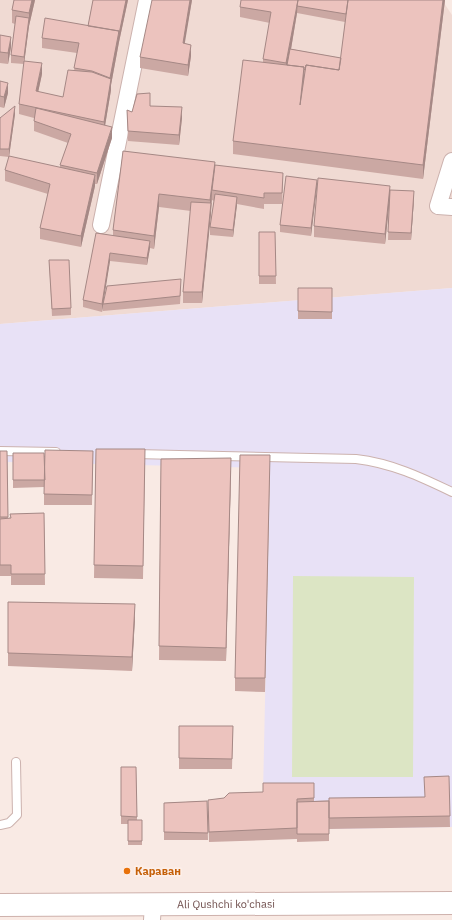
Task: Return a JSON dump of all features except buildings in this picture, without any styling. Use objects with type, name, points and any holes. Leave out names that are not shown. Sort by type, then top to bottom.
[{"type":"main road","name":"Ali Qushchi ko'chasi","points":[[0,905],[152,912],[452,904]]},
{"type":"street","points":[[101,225],[147,0]]},
{"type":"street","points":[[452,160],[438,206],[452,207]]},
{"type":"lane","points":[[0,451],[63,452]]},
{"type":"lane","points":[[126,454],[356,459],[373,461],[410,472],[452,492]]},
{"type":"lane","points":[[0,825],[9,823],[17,815],[16,762]]},
{"type":"shaded area","points":[[0,0],[442,0],[452,15],[452,288],[0,324]]},
{"type":"shaded area","points":[[452,288],[452,827],[329,829],[263,794],[270,468],[8,462],[0,528],[0,324]]},
{"type":"green space","points":[[293,576],[414,577],[413,777],[292,777]]},
{"type":"place","name":"Караван","points":[[127,871]]}]
